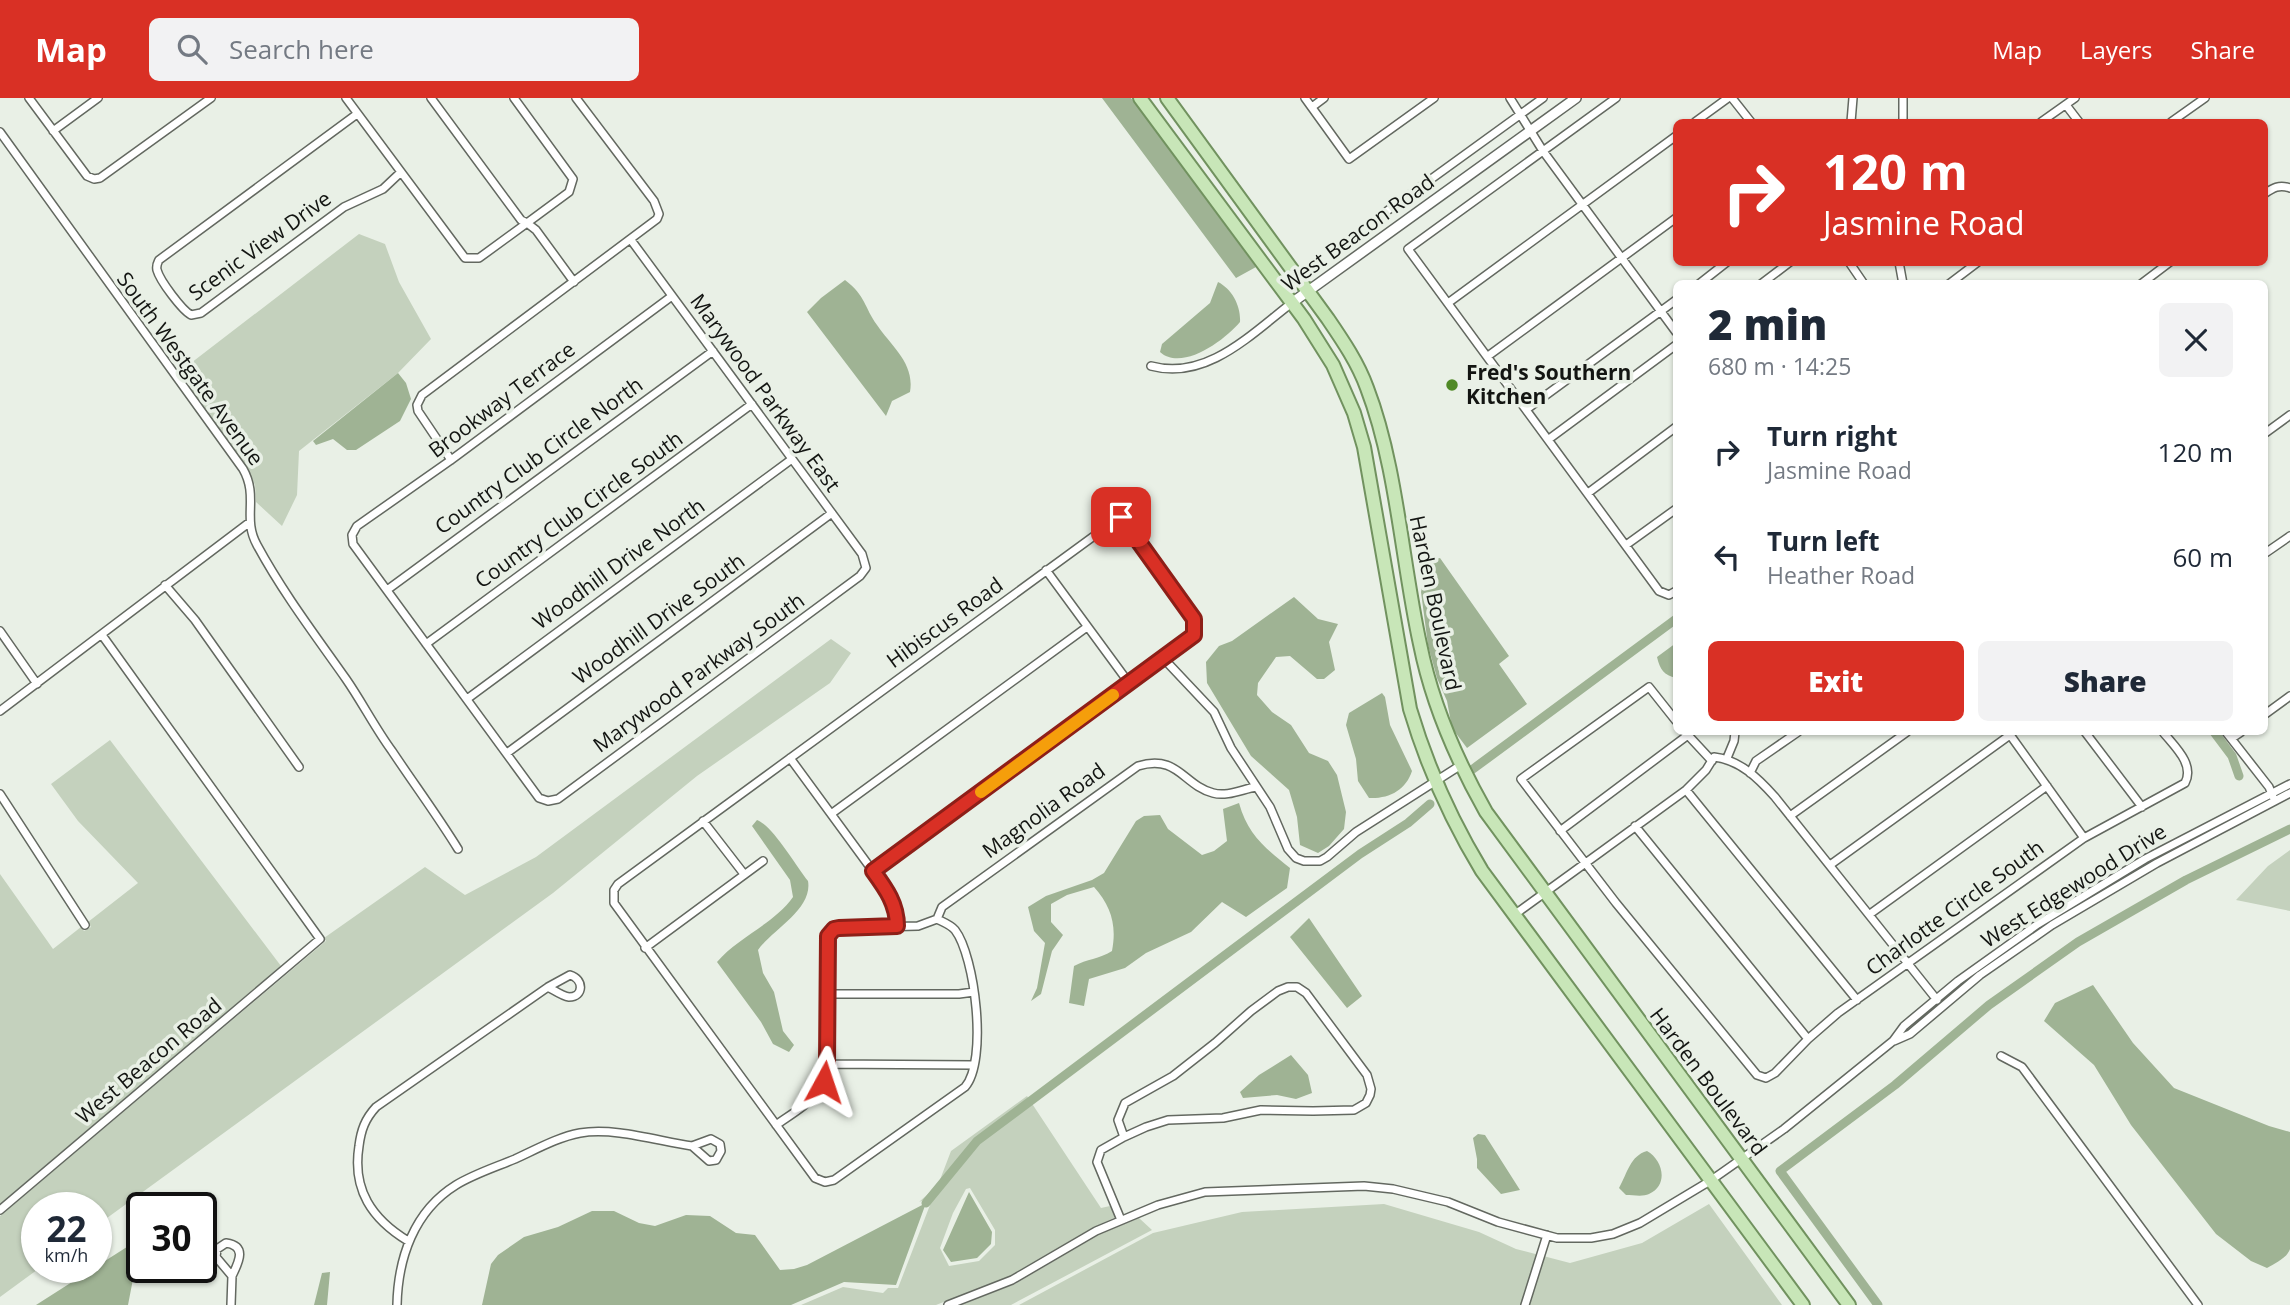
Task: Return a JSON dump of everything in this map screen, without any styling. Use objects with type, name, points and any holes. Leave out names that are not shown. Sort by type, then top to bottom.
[{"type":"main road","name":"Harden Boulevard","points":[[1140,98],[1293,302],[1333,365],[1354,413],[1364,447],[1410,709],[1435,780],[1463,840],[1514,915],[1803,1305]]},
{"type":"main road","name":"Harden Boulevard","points":[[1167,98],[1349,349],[1367,389],[1380,432],[1391,485],[1420,646],[1447,734],[1486,812],[1849,1305]]},
{"type":"main road","points":[[1364,447],[1377,480],[1381,484],[1391,485]]},
{"type":"street","points":[[29,98],[87,176],[97,178],[211,98]]},
{"type":"street","points":[[53,131],[98,98]]},
{"type":"street","points":[[346,98],[464,258],[479,258],[569,192],[573,179],[514,98]]},
{"type":"street","points":[[430,98],[521,220],[536,230],[574,282]]},
{"type":"street","points":[[451,460],[418,411],[419,400],[631,240],[657,219],[659,214],[654,201],[576,98]]},
{"type":"street","points":[[1305,98],[1349,159],[1434,98]]},
{"type":"street","points":[[1312,107],[1324,98]]},
{"type":"street","points":[[1510,98],[1543,151],[1673,328]]},
{"type":"street","points":[[1387,211],[1543,98]]},
{"type":"street","name":"West Beacon Road","points":[[1151,366],[1169,370],[1214,361],[1576,98]]},
{"type":"street","points":[[1616,98],[1409,248],[1659,591],[1666,594],[1673,592]]},
{"type":"street","points":[[1699,119],[1730,98],[1748,119]]},
{"type":"street","points":[[1851,119],[1853,98]]},
{"type":"street","points":[[1903,98],[1903,119]]},
{"type":"street","points":[[2045,119],[2075,98]]},
{"type":"street","points":[[2175,119],[2205,98]]},
{"type":"street","points":[[2066,105],[2077,119]]},
{"type":"street","name":"Scenic View Drive","points":[[357,114],[159,260],[158,273],[184,310],[191,315],[201,313],[344,207],[383,189],[401,172]]},
{"type":"street","name":"South Westgate Avenue","points":[[0,132],[243,469],[251,486],[251,532],[258,548],[285,593],[458,849]]},
{"type":"street","points":[[1448,303],[1673,138]]},
{"type":"street","points":[[2268,191],[2282,185],[2290,188]]},
{"type":"street","points":[[1488,356],[1673,220]]},
{"type":"street","name":"Marywood Parkway East","points":[[631,240],[865,558],[866,568]]},
{"type":"street","points":[[1704,280],[1722,266]]},
{"type":"street","points":[[1766,280],[1785,266]]},
{"type":"street","points":[[1954,280],[1973,266]]},
{"type":"street","points":[[2146,280],[2165,266]]},
{"type":"street","name":"Brookway Terrace","points":[[387,590],[353,544],[353,533],[357,526],[451,460],[672,296]]},
{"type":"street","points":[[1527,409],[1673,303]]},
{"type":"street","points":[[1549,439],[1673,347]]},
{"type":"street","name":"Country Club Circle North","points":[[387,590],[713,351]]},
{"type":"street","name":"Country Club Circle South","points":[[426,644],[752,404]]},
{"type":"street","points":[[2268,430],[2290,415]]},
{"type":"street","points":[[1588,492],[1673,429]]},
{"type":"street","name":"Woodhill Drive North","points":[[467,699],[792,458]]},
{"type":"street","points":[[1626,545],[1673,511]]},
{"type":"street","name":"Woodhill Drive South","points":[[507,753],[832,513]]},
{"type":"street","name":"Hibiscus Road","points":[[703,821],[1121,517],[1194,619],[1194,635],[1164,659]]},
{"type":"street","points":[[0,711],[250,522]]},
{"type":"street","points":[[2268,552],[2290,536]]},
{"type":"street","name":"Marywood Parkway South","points":[[507,753],[540,798],[548,801],[558,799],[860,576],[866,568]]},
{"type":"street","points":[[1046,570],[1129,683]]},
{"type":"street","points":[[165,585],[195,620],[299,767]]},
{"type":"street","points":[[387,590],[507,753]]},
{"type":"street","points":[[831,814],[1087,627]]},
{"type":"street","points":[[0,631],[37,684]]},
{"type":"street","name":"West Beacon Road","points":[[0,1210],[320,939],[102,635]]},
{"type":"street","points":[[873,871],[1164,659],[1214,712],[1231,748],[1270,807],[1292,854],[1304,861],[1327,858],[1356,832],[1461,765]]},
{"type":"street","points":[[1585,863],[1521,779],[1650,687],[1673,710]]},
{"type":"street","points":[[2268,712],[2290,696]]},
{"type":"street","points":[[1560,831],[1684,735]]},
{"type":"street","points":[[1689,735],[1712,761]]},
{"type":"street","points":[[1727,758],[1734,735]]},
{"type":"street","points":[[1750,772],[1756,761],[1794,735]]},
{"type":"street","points":[[1790,816],[1902,735]]},
{"type":"street","points":[[1830,865],[2005,735]]},
{"type":"street","points":[[2009,735],[2084,838]]},
{"type":"street","points":[[2087,735],[2141,807]]},
{"type":"street","name":"Charlotte Circle South","points":[[1585,863],[1722,1034],[1761,1078],[1771,1077],[1808,1039],[1857,1000],[2084,838],[2184,784],[2189,776],[2187,764],[2165,735]]},
{"type":"street","points":[[2229,735],[2269,787],[2274,798]]},
{"type":"street","points":[[2232,738],[2236,735]]},
{"type":"street","points":[[1514,915],[1686,790],[1706,770],[1714,757],[1727,758],[1750,772],[1768,789],[1937,1000]]},
{"type":"street","points":[[790,758],[891,898],[897,926]]},
{"type":"street","name":"Magnolia Road","points":[[937,919],[942,907],[1138,766],[1154,763],[1169,766],[1215,794],[1256,787]]},
{"type":"street","name":"West Edgewood Drive","points":[[1893,1041],[1910,1034],[1980,975],[2052,925],[2274,798],[2290,784]]},
{"type":"street","points":[[1870,915],[2047,786]]},
{"type":"street","points":[[1686,790],[1857,1000]]},
{"type":"street","name":"West Edgewood Drive","points":[[948,1305],[1012,1280],[1096,1231],[1121,1220],[1158,1205],[1205,1192],[1364,1186],[1438,1199],[1498,1222],[1557,1238],[1591,1238],[1613,1234],[1640,1223],[1710,1181],[1784,1129],[1893,1041],[1904,1026],[1990,957],[2091,891],[2146,859],[2274,798],[2290,793]]},
{"type":"street","points":[[0,794],[85,925]]},
{"type":"street","points":[[744,874],[703,821],[618,884],[614,890],[614,903],[645,948],[815,1178],[823,1181],[834,1180],[965,1087],[974,1065],[978,1024],[974,992],[969,965],[956,933],[937,919],[918,926],[839,928],[830,932],[827,1063],[824,1082],[817,1093],[776,1125]]},
{"type":"street","points":[[1635,826],[1808,1039]]},
{"type":"street","points":[[645,948],[763,860]]},
{"type":"street","points":[[408,1241],[378,1219],[366,1200],[357,1177],[357,1159],[366,1118],[376,1107],[548,987]]},
{"type":"street","points":[[1121,1220],[1097,1162],[1101,1150],[1124,1137],[1168,1120],[1223,1118],[1261,1110],[1354,1110],[1366,1102],[1370,1095],[1369,1080],[1306,993],[1288,987],[1278,990],[1173,1076],[1125,1103],[1121,1107],[1118,1121],[1124,1137]]},
{"type":"street","points":[[827,994],[974,992]]},
{"type":"street","points":[[2001,1056],[2022,1067],[2198,1305]]},
{"type":"street","points":[[827,1063],[974,1065]]},
{"type":"street","points":[[397,1305],[402,1262],[408,1241],[437,1200],[457,1185],[579,1133],[613,1132],[692,1146]]},
{"type":"street","points":[[1525,1305],[1548,1235]]},
{"type":"street","points":[[230,1305],[232,1276],[241,1255],[235,1244],[226,1242],[219,1246],[216,1257],[232,1276]]},
{"type":"shaded area","points":[[1102,98],[1131,98],[1256,267],[1236,278]]},
{"type":"shaded area","points":[[359,234],[385,244],[399,282],[431,339],[398,373],[299,451],[297,495],[282,526],[256,502],[255,485],[246,467],[178,373]]},
{"type":"shaded area","points":[[845,280],[861,297],[909,372],[910,392],[892,401],[886,416],[807,312]]},
{"type":"shaded area","points":[[1218,282],[1235,299],[1240,322],[1214,345],[1191,356],[1169,357],[1160,352],[1162,344],[1210,303]]},
{"type":"shaded area","points":[[398,373],[406,383],[411,399],[400,421],[356,450],[347,450],[333,439],[316,445],[313,441]]},
{"type":"shaded area","points":[[1440,558],[1509,656],[1499,664],[1527,704],[1467,748],[1452,728],[1447,701],[1428,645],[1421,592],[1424,578],[1420,563]]},
{"type":"shaded area","points":[[1294,597],[1318,619],[1338,624],[1329,642],[1335,670],[1324,679],[1317,679],[1290,656],[1276,657],[1258,683],[1257,695],[1272,712],[1291,725],[1309,753],[1328,761],[1337,775],[1346,812],[1344,829],[1329,846],[1318,853],[1300,845],[1297,817],[1289,790],[1251,756],[1207,683],[1206,662],[1219,646],[1232,641]]},
{"type":"shaded area","points":[[831,639],[851,653],[830,683],[697,776],[553,893],[143,1192],[126,1192],[126,1204],[112,1214],[112,1192],[28,1192],[326,941],[324,938],[425,867],[465,895],[536,857]]},
{"type":"shaded area","points":[[1673,645],[1673,677],[1663,671],[1657,657]]},
{"type":"shaded area","points":[[1382,693],[1390,725],[1412,771],[1406,783],[1396,792],[1369,798],[1358,781],[1356,759],[1346,725],[1349,713]]},
{"type":"shaded area","points":[[110,740],[281,966],[0,1204],[0,874],[53,949],[81,927],[84,931],[91,927],[88,922],[138,883],[78,821],[51,784]]},
{"type":"shaded area","points":[[1239,803],[1252,832],[1290,868],[1287,888],[1246,917],[1222,902],[1191,932],[1146,953],[1125,968],[1089,979],[1084,1006],[1069,1003],[1074,966],[1112,951],[1113,924],[1105,901],[1094,887],[1067,895],[1051,904],[1051,922],[1063,935],[1052,951],[1041,994],[1031,1001],[1037,988],[1045,943],[1034,931],[1028,907],[1046,896],[1104,873],[1136,821],[1144,816],[1160,815],[1168,829],[1202,855],[1214,851],[1227,841],[1223,809]]},
{"type":"shaded area","points":[[757,820],[777,838],[808,881],[808,891],[798,910],[758,950],[763,973],[774,992],[783,1031],[794,1045],[789,1052],[773,1044],[761,1022],[717,962],[776,915],[793,897],[790,880],[752,826]]},
{"type":"shaded area","points":[[2290,850],[2290,911],[2236,900],[2268,866]]},
{"type":"shaded area","points":[[1309,918],[1362,996],[1347,1008],[1290,937]]},
{"type":"shaded area","points":[[2093,985],[2133,1043],[2174,1088],[2290,1132],[2290,1249],[2280,1260],[2267,1268],[2251,1261],[2216,1234],[2131,1125],[2094,1065],[2044,1021],[2055,1003]]},
{"type":"shaded area","points":[[1291,1055],[1308,1075],[1312,1093],[1296,1099],[1277,1095],[1243,1098],[1240,1092],[1259,1075]]},
{"type":"shaded area","points":[[1027,1096],[1101,1208],[1110,1206],[1116,1217],[1010,1276],[936,1305],[801,1305],[843,1287],[883,1293],[888,1288],[898,1288],[930,1205],[926,1199],[919,1202],[938,1185],[951,1151]],"holes":[[[970,1188],[995,1230],[995,1245],[979,1261],[949,1266],[940,1248],[953,1213],[966,1189]]]},
{"type":"shaded area","points":[[1478,1134],[1485,1135],[1520,1190],[1501,1194],[1477,1168],[1473,1138]]},
{"type":"shaded area","points":[[1647,1151],[1660,1166],[1662,1172],[1659,1185],[1647,1195],[1626,1195],[1619,1188],[1633,1161]]},
{"type":"shaded area","points":[[969,1192],[992,1232],[991,1244],[977,1258],[951,1262],[943,1250]]},
{"type":"shaded area","points":[[21,1198],[21,1282],[0,1297],[0,1216]]},
{"type":"shaded area","points":[[926,1203],[896,1285],[844,1282],[791,1305],[482,1305],[491,1264],[498,1255],[524,1237],[558,1227],[592,1211],[614,1211],[639,1223],[655,1226],[686,1215],[710,1216],[736,1233],[755,1235],[780,1270],[807,1265]]},
{"type":"shaded area","points":[[1384,1204],[1479,1232],[1516,1249],[1570,1263],[1642,1243],[1709,1204],[1782,1305],[1019,1305],[1153,1233],[1242,1212]]},
{"type":"shaded area","points":[[1139,1218],[1152,1230],[1011,1305],[960,1305],[1015,1284],[1098,1235]]},
{"type":"shaded area","points":[[126,1248],[126,1283],[132,1283],[128,1305],[36,1305],[70,1283],[112,1283],[112,1256]]},
{"type":"shaded area","points":[[330,1272],[327,1305],[314,1305],[322,1273]]},
{"type":"waterway","points":[[1473,769],[1673,621]]},
{"type":"waterway","points":[[2216,735],[2232,756],[2239,776]]},
{"type":"waterway","points":[[926,1203],[977,1141],[1360,854],[1408,823],[1430,804]]},
{"type":"waterway","points":[[1878,1305],[1780,1171],[1895,1085],[1989,1005],[2078,942],[2186,880],[2290,829]]},
{"type":"slow traffic","points":[[981,792],[1113,695]]},
{"type":"place","name":"Fred's Southern Kitchen","points":[[1452,385]]},
{"type":"route","points":[[824,1082],[827,1063],[828,936],[834,929],[839,928],[897,926],[891,898],[873,871],[1194,635],[1194,619],[1121,517]]}]
